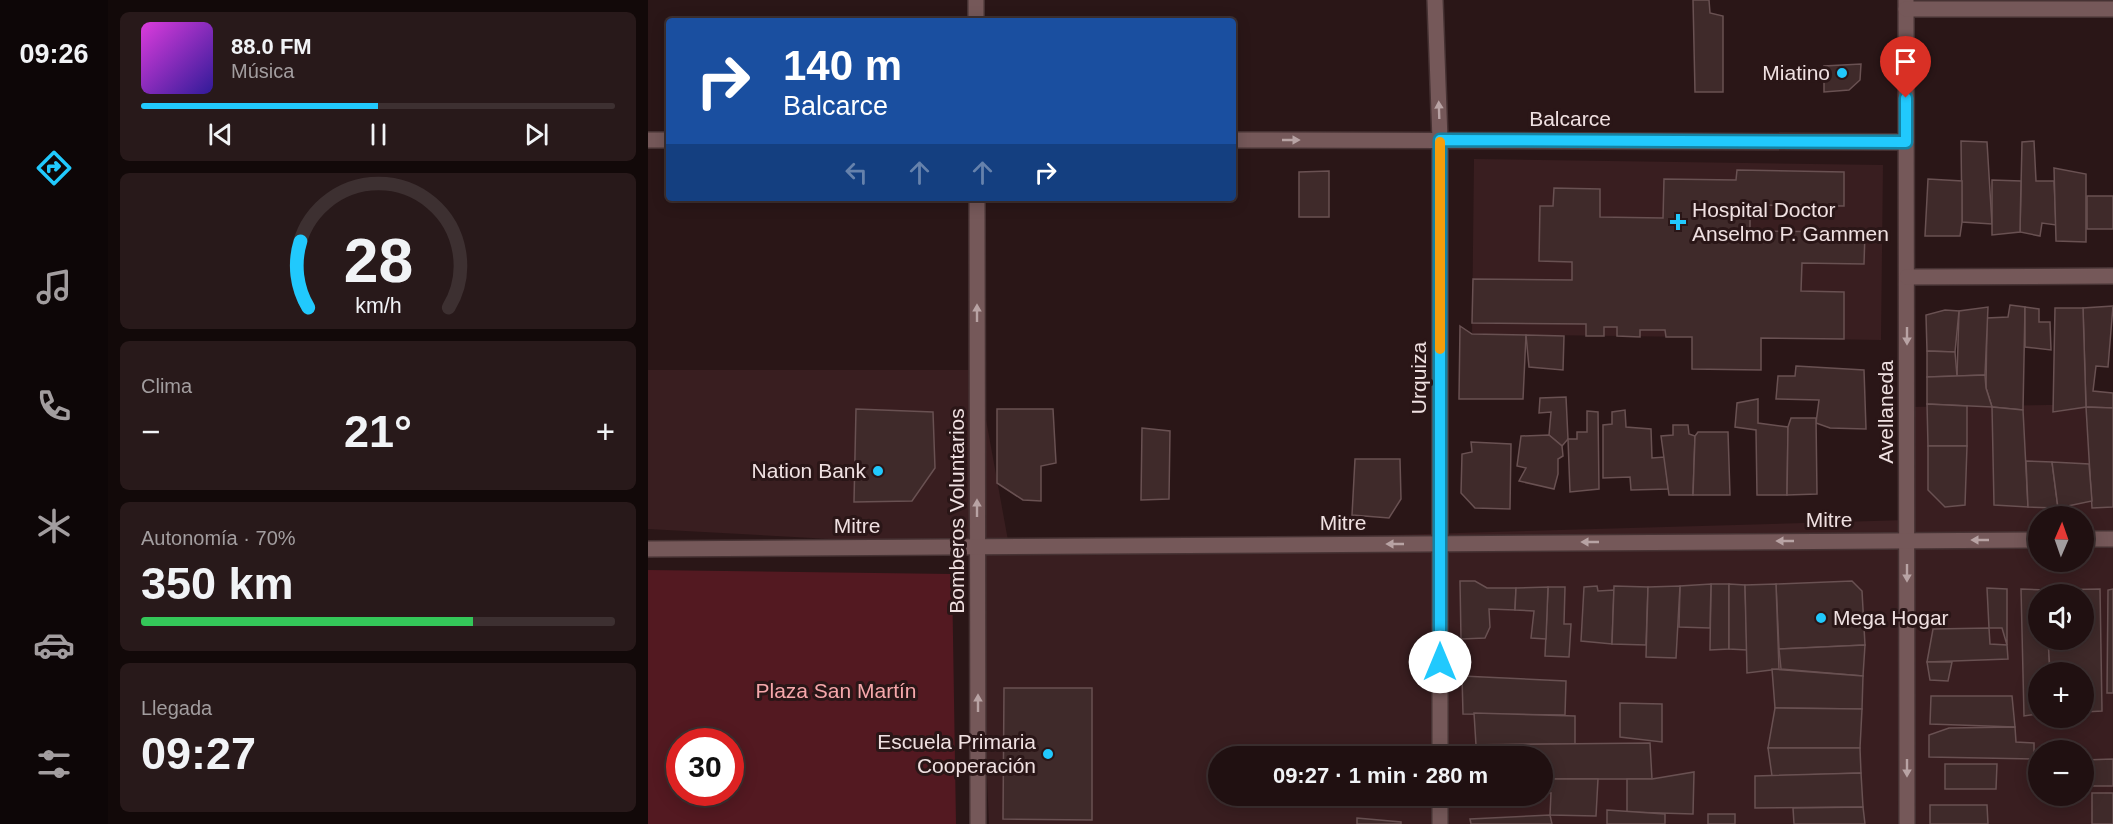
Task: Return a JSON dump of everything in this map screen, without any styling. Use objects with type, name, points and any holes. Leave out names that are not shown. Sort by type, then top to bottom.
[{"type":"street","points":[[976,0],[976,18]]},
{"type":"street","name":"Urquiza","points":[[1435,0],[1440,140],[1440,746]]},
{"type":"street","points":[[1906,4],[2113,9]]},
{"type":"street","name":"Avellaneda","points":[[1906,4],[1907,824]]},
{"type":"street","points":[[648,140],[666,140]]},
{"type":"street","name":"Balcarce","points":[[1236,140],[1906,142]]},
{"type":"street","name":"Bomberos Voluntarios","points":[[977,201],[978,824]]},
{"type":"street","points":[[1907,277],[2113,276]]},
{"type":"street","points":[[2094,539],[2113,539]]},
{"type":"street","name":"Mitre","points":[[648,549],[2028,540]]},
{"type":"street","points":[[1440,806],[1440,824]]},
{"type":"shaded area","name":"Hospital Doctor Anselmo P. Gammen","points":[[1474,159],[1883,165],[1881,340],[1762,338],[1761,370],[1692,337],[1472,334]]},
{"type":"shaded area","points":[[648,370],[977,370],[1009,546],[1907,520],[1907,407],[2113,404],[2113,824],[989,824],[977,547],[648,529]]},
{"type":"green space","name":"Plaza San Martín","points":[[648,570],[952,574],[956,824],[648,824]]},
{"type":"building","points":[[1693,0],[1709,0],[1710,13],[1723,16],[1723,92],[1695,92]]},
{"type":"building","name":"Miatino","points":[[1861,64],[1860,80],[1849,90],[1824,92],[1824,66]]},
{"type":"building","points":[[1961,141],[1987,142],[1992,224],[1962,222]]},
{"type":"building","points":[[2034,141],[2036,181],[2054,181],[2056,225],[2042,223],[2040,236],[2020,232],[2022,142]]},
{"type":"building","points":[[2054,168],[2086,174],[2086,242],[2056,241]]},
{"type":"building","name":"Hospital Doctor Anselmo P. Gammen","points":[[1737,170],[1844,172],[1844,206],[1750,205],[1750,231],[1865,232],[1864,264],[1802,263],[1801,291],[1844,292],[1844,339],[1761,338],[1761,370],[1692,369],[1692,337],[1666,337],[1665,330],[1640,330],[1640,337],[1617,336],[1617,327],[1604,327],[1604,336],[1586,336],[1586,324],[1472,323],[1473,279],[1572,280],[1572,262],[1539,261],[1540,206],[1553,206],[1554,188],[1600,189],[1600,217],[1663,218],[1664,179],[1736,180]]},
{"type":"building","points":[[1329,171],[1329,217],[1299,217],[1299,172]]},
{"type":"building","points":[[1928,179],[1962,181],[1960,236],[1925,236]]},
{"type":"building","points":[[1992,180],[2021,181],[2020,232],[1992,235]]},
{"type":"building","points":[[2087,196],[2113,196],[2113,229],[2087,229]]},
{"type":"building","points":[[2010,305],[2025,307],[2023,410],[1992,407],[1986,388],[1987,318],[2008,317]]},
{"type":"building","points":[[2113,306],[2108,367],[2096,366],[2093,391],[2113,393],[2113,408],[2086,407],[2083,308]]},
{"type":"building","points":[[1988,307],[1985,375],[1957,376],[1959,311]]},
{"type":"building","points":[[2025,307],[2039,309],[2039,322],[2050,322],[2051,350],[2025,347]]},
{"type":"building","points":[[2055,308],[2083,308],[2086,407],[2053,412]]},
{"type":"building","points":[[1945,310],[1959,311],[1955,352],[1927,351],[1926,315]]},
{"type":"building","points":[[1460,326],[1472,334],[1526,335],[1523,399],[1459,399]]},
{"type":"building","points":[[1526,335],[1564,336],[1563,370],[1529,367]]},
{"type":"building","points":[[1927,351],[1955,352],[1957,376],[1927,377]]},
{"type":"building","points":[[1796,366],[1864,370],[1866,429],[1830,428],[1816,423],[1819,400],[1776,399],[1778,376],[1795,376]]},
{"type":"building","points":[[1985,375],[1986,388],[1992,407],[1927,404],[1927,377]]},
{"type":"building","points":[[1566,397],[1568,439],[1562,446],[1549,435],[1551,412],[1539,413],[1540,398]]},
{"type":"building","points":[[1758,399],[1758,423],[1788,427],[1787,495],[1757,495],[1756,430],[1735,427],[1737,403]]},
{"type":"building","points":[[1927,404],[1967,406],[1967,446],[1928,446]]},
{"type":"building","points":[[1992,407],[2023,410],[2028,507],[1994,505]]},
{"type":"building","points":[[2086,407],[2113,408],[2113,507],[2094,508],[2092,506]]},
{"type":"building","points":[[856,409],[933,412],[935,468],[912,501],[854,502]]},
{"type":"building","points":[[997,409],[1053,409],[1056,463],[1041,466],[1041,501],[1023,500],[997,483]]},
{"type":"building","points":[[1625,410],[1626,427],[1651,429],[1652,458],[1665,457],[1668,489],[1631,490],[1630,477],[1603,478],[1603,425],[1612,424],[1612,412]]},
{"type":"building","points":[[1587,411],[1598,412],[1599,489],[1570,492],[1568,439],[1577,439],[1577,432],[1587,432]]},
{"type":"building","points":[[1791,418],[1816,418],[1817,494],[1787,495],[1788,427]]},
{"type":"building","points":[[1673,425],[1688,425],[1689,434],[1695,436],[1693,495],[1669,495],[1661,436],[1673,435]]},
{"type":"building","points":[[1142,428],[1170,431],[1169,499],[1141,500]]},
{"type":"building","points":[[1698,432],[1728,432],[1730,495],[1693,495],[1695,436]]},
{"type":"building","points":[[1549,435],[1562,446],[1563,456],[1558,459],[1558,474],[1554,489],[1519,481],[1526,468],[1517,466],[1521,436]]},
{"type":"building","points":[[1471,442],[1511,444],[1510,509],[1475,508],[1461,493],[1462,454],[1472,452]]},
{"type":"building","points":[[1928,446],[1967,446],[1965,505],[1945,507],[1928,490]]},
{"type":"building","points":[[1355,459],[1400,459],[1401,499],[1389,518],[1352,515]]},
{"type":"building","points":[[2026,461],[2052,462],[2058,506],[2028,507]]},
{"type":"building","points":[[2052,462],[2089,464],[2092,501],[2058,506]]},
{"type":"building","points":[[1460,581],[1475,581],[1487,588],[1516,588],[1515,610],[1489,609],[1490,627],[1485,638],[1461,639]]},
{"type":"building","name":"Mega Hogar","points":[[1852,581],[1862,591],[1865,645],[1779,649],[1776,584]]},
{"type":"building","points":[[1711,584],[1729,584],[1729,649],[1710,650]]},
{"type":"building","points":[[1711,584],[1710,628],[1679,627],[1680,586]]},
{"type":"building","points":[[1729,584],[1745,585],[1747,650],[1729,649]]},
{"type":"building","points":[[1776,584],[1779,669],[1747,673],[1745,585]]},
{"type":"building","points":[[1597,586],[1598,591],[1614,590],[1612,644],[1581,641],[1584,587]]},
{"type":"building","points":[[1614,586],[1648,587],[1646,645],[1612,644]]},
{"type":"building","points":[[1680,586],[1676,658],[1646,657],[1648,587]]},
{"type":"building","points":[[1548,587],[1565,587],[1564,624],[1571,624],[1569,657],[1545,656]]},
{"type":"building","points":[[1548,587],[1546,639],[1531,638],[1534,611],[1515,610],[1516,588]]},
{"type":"building","points":[[1987,588],[2007,589],[2007,645],[2002,628],[1989,628]]},
{"type":"building","points":[[2021,589],[2028,589],[2028,650],[2049,650],[2049,662],[2028,662],[2028,715],[2024,716]]},
{"type":"building","points":[[2094,589],[2100,589],[2102,711],[2094,711],[2094,662],[2049,662],[2049,650],[2094,650]]},
{"type":"building","points":[[2113,589],[2113,693],[2107,693],[2108,590]]},
{"type":"building","points":[[1989,628],[1990,644],[2007,645],[2008,659],[1927,662],[1933,629]]},
{"type":"building","points":[[1865,645],[1863,676],[1781,669],[1779,649]]},
{"type":"building","points":[[1927,662],[1952,662],[1948,681],[1930,680]]},
{"type":"building","points":[[1772,669],[1863,676],[1862,709],[1775,708]]},
{"type":"building","points":[[1462,676],[1566,681],[1565,715],[1463,714]]},
{"type":"building","name":"Escuela Primaria Cooperación","points":[[1004,688],[1092,688],[1092,820],[1003,819]]},
{"type":"building","points":[[1931,696],[2012,696],[2015,727],[1930,724]]},
{"type":"building","points":[[1620,703],[1662,704],[1662,742],[1620,737]]},
{"type":"building","points":[[1775,708],[1862,709],[1860,748],[1768,748]]},
{"type":"building","points":[[1474,713],[1575,716],[1575,744],[1476,745]]},
{"type":"building","points":[[2015,727],[2016,742],[2028,743],[2028,759],[1929,757],[1929,735],[1949,728]]},
{"type":"building","points":[[1650,743],[1652,779],[1553,779],[1553,746],[1463,745]]},
{"type":"building","points":[[1768,748],[1860,748],[1861,773],[1772,776]]},
{"type":"building","points":[[2113,759],[2113,786],[2094,786],[2094,760]]},
{"type":"building","points":[[1945,764],[1997,764],[1996,789],[1945,789]]},
{"type":"building","points":[[1694,772],[1693,814],[1627,812],[1627,779],[1652,779]]},
{"type":"building","points":[[1861,773],[1863,807],[1755,808],[1755,776]]},
{"type":"building","points":[[1553,779],[1598,779],[1596,816],[1550,815],[1550,806],[1553,806]]},
{"type":"building","points":[[2094,793],[2113,793],[2113,824],[2092,824]]},
{"type":"building","points":[[1930,805],[1987,805],[1988,824],[1930,824]]},
{"type":"building","points":[[1863,807],[1865,824],[1794,824],[1793,808]]},
{"type":"building","points":[[1607,810],[1665,814],[1665,824],[1607,824]]},
{"type":"building","points":[[1708,814],[1735,814],[1735,824],[1708,824]]},
{"type":"building","points":[[1550,815],[1552,824],[1471,824],[1470,819]]},
{"type":"building","points":[[1357,818],[1401,822],[1401,824],[1357,824]]},
{"type":"slow traffic","points":[[1440,142],[1440,349]]},
{"type":"place","name":"Miatino","points":[[1842,73]]},
{"type":"place","name":"Hospital Doctor Anselmo P. Gammen","points":[[1678,222]]},
{"type":"place","name":"Nation Bank","points":[[878,471]]},
{"type":"place","name":"Mega Hogar","points":[[1821,618]]},
{"type":"place","name":"Escuela Primaria Cooperación","points":[[1048,754]]},
{"type":"route","points":[[1440,662],[1440,140],[1906,142],[1906,98]]}]
